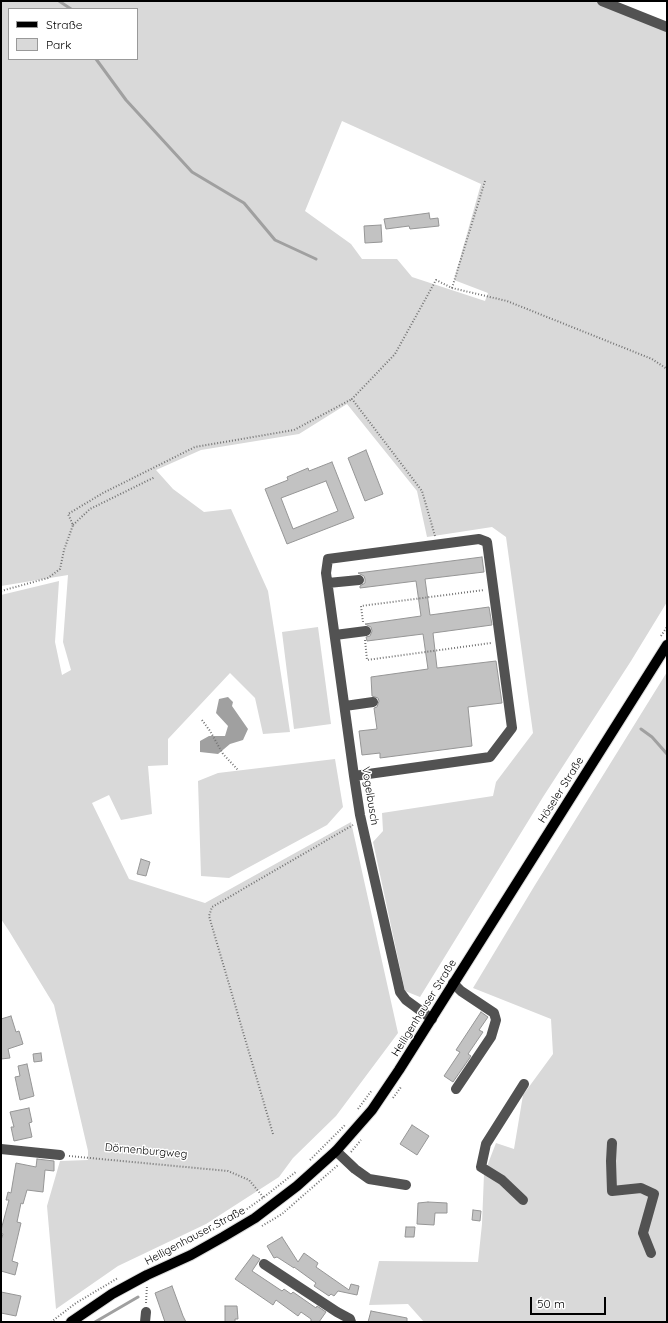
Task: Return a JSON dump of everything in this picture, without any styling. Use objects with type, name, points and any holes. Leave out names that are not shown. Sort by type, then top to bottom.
[{"type":"main road","name":"Höseler Straße","points":[[476,948],[663,643]]},
{"type":"main road","name":"Heiligenhauser Straße","points":[[71,1322],[112,1294],[151,1279],[263,1212],[297,1186],[336,1151],[372,1110],[400,1070],[476,948]]},
{"type":"street","points":[[602,1],[667,27]]},
{"type":"street","points":[[354,776],[490,757],[512,728],[487,542],[479,539],[438,544]]},
{"type":"street","name":"Vogelbusch","points":[[432,1019],[406,1000],[400,992],[361,820],[326,573],[328,559],[438,544]]},
{"type":"street","points":[[328,583],[359,580]]},
{"type":"street","points":[[335,635],[365,631]]},
{"type":"street","points":[[345,706],[373,702]]},
{"type":"street","points":[[453,983],[461,991],[494,1013],[496,1020],[491,1037],[456,1089]]},
{"type":"street","points":[[523,1200],[502,1180],[481,1167],[486,1144],[524,1084]]},
{"type":"street","points":[[612,1143],[612,1191],[641,1188],[654,1194],[643,1233],[651,1253]]},
{"type":"street","points":[[1,1149],[60,1155]]},
{"type":"street","points":[[336,1151],[355,1169],[369,1179],[406,1185]]},
{"type":"street","points":[[264,1264],[350,1319],[351,1322]]},
{"type":"path","points":[[452,288],[485,181]]},
{"type":"path","points":[[73,526],[68,514],[103,493],[195,447],[294,430],[352,399],[395,354],[436,280],[452,288],[507,301],[652,359],[667,369]]},
{"type":"path","points":[[352,399],[422,491],[438,544]]},
{"type":"path","points":[[1,591],[48,578],[60,569],[64,550],[73,526],[90,509],[155,477]]},
{"type":"path","points":[[494,589],[360,606],[365,631],[367,660],[500,642]]},
{"type":"path","points":[[663,643],[667,627]]},
{"type":"path","points":[[202,720],[223,754],[238,770]]},
{"type":"path","points":[[273,1134],[209,916],[212,907],[361,820]]},
{"type":"path","points":[[392,1100],[404,1081]]},
{"type":"path","points":[[357,1111],[376,1085]]},
{"type":"path","points":[[309,1160],[347,1122]]},
{"type":"path","points":[[258,1229],[282,1214],[345,1159],[364,1136]]},
{"type":"path","name":"Dörnenburgweg","points":[[60,1155],[228,1171],[248,1180],[264,1197]]},
{"type":"path","points":[[233,1219],[298,1170]]},
{"type":"path","points":[[263,1212],[264,1197]]},
{"type":"path","points":[[152,1261],[220,1226]]},
{"type":"path","points":[[51,1322],[76,1303],[118,1278]]},
{"type":"path","points":[[146,1317],[147,1286],[151,1279]]},
{"type":"path","points":[[140,1290],[147,1286],[151,1279]]},
{"type":"green space","points":[[1,1],[596,1],[667,32],[667,602],[631,661],[543,797],[420,997],[405,991],[373,842],[383,831],[382,813],[493,796],[496,782],[533,733],[506,537],[492,527],[427,537],[417,491],[347,404],[299,434],[201,450],[156,470],[173,489],[204,512],[231,509],[268,591],[290,732],[263,734],[255,698],[230,673],[168,739],[168,765],[148,766],[152,814],[121,820],[109,795],[92,803],[129,879],[205,903],[351,822],[398,1033],[336,1116],[293,1158],[279,1177],[206,1224],[118,1266],[56,1309],[47,1206],[60,1161],[88,1160],[88,1151],[54,1005],[1,919],[1,595],[59,581],[55,642],[62,675],[71,670],[63,642],[68,575],[1,586]],"holes":[[[342,121],[481,184],[454,280],[488,293],[485,301],[412,277],[397,259],[362,259],[351,244],[305,211]]]},
{"type":"green space","points":[[318,627],[331,724],[294,729],[282,632]]},
{"type":"green space","points":[[667,672],[667,1322],[424,1322],[408,1304],[369,1305],[379,1261],[478,1262],[482,1224],[484,1174],[496,1143],[514,1149],[523,1095],[553,1054],[551,1019],[473,988]]},
{"type":"green space","points":[[335,759],[343,807],[327,825],[229,878],[201,876],[198,781],[218,773]]},
{"type":"shaded area","points":[[228,697],[233,702],[232,706],[248,729],[243,740],[230,744],[218,754],[200,752],[200,741],[209,736],[225,736],[228,726],[216,713],[219,699]]},
{"type":"building","points":[[429,213],[430,219],[438,218],[439,226],[410,229],[409,226],[386,229],[384,219]]},
{"type":"building","points":[[381,225],[382,242],[365,243],[364,226]]},
{"type":"building","points":[[366,450],[383,494],[365,501],[348,458]]},
{"type":"building","points":[[332,462],[354,518],[287,544],[265,489],[288,480],[287,477],[308,468],[309,471]],"holes":[[[326,481],[338,511],[293,529],[281,498]]]},
{"type":"building","points":[[482,557],[484,572],[425,579],[430,615],[489,607],[492,625],[433,633],[437,668],[496,661],[502,703],[468,707],[472,746],[380,758],[380,753],[362,755],[359,731],[377,729],[374,708],[377,707],[379,701],[378,698],[372,696],[371,677],[428,669],[423,634],[367,641],[366,637],[370,636],[372,631],[371,627],[365,624],[421,616],[416,581],[360,588],[360,586],[365,583],[365,579],[364,576],[358,573]]},
{"type":"building","points":[[141,859],[150,862],[146,876],[137,874]]},
{"type":"building","points":[[481,1012],[488,1017],[479,1030],[483,1032],[468,1054],[471,1056],[453,1082],[444,1076],[460,1052],[456,1050]]},
{"type":"building","points":[[11,1016],[16,1032],[19,1031],[23,1044],[8,1049],[10,1058],[1,1059],[1,1019]]},
{"type":"building","points":[[41,1053],[42,1061],[34,1062],[33,1054]]},
{"type":"building","points":[[27,1064],[34,1096],[20,1100],[15,1077],[20,1076],[18,1066]]},
{"type":"building","points":[[29,1108],[32,1122],[29,1123],[32,1137],[14,1141],[11,1127],[14,1127],[10,1112]]},
{"type":"building","points":[[412,1125],[429,1136],[417,1155],[400,1144]]},
{"type":"building","points":[[37,1159],[54,1161],[54,1171],[45,1170],[43,1192],[27,1190],[23,1204],[21,1203],[17,1222],[21,1223],[12,1261],[18,1263],[15,1275],[1,1271],[1,1240],[3,1234],[1,1233],[1,1230],[9,1200],[6,1200],[8,1192],[11,1193],[16,1163],[36,1167]]},
{"type":"building","points":[[418,1203],[447,1203],[447,1213],[435,1213],[434,1225],[417,1224]]},
{"type":"building","points":[[473,1210],[481,1211],[480,1221],[472,1220]]},
{"type":"building","points":[[406,1227],[415,1227],[414,1237],[405,1237]]},
{"type":"building","points":[[282,1237],[298,1262],[304,1253],[318,1263],[316,1267],[349,1290],[351,1284],[359,1286],[357,1295],[338,1291],[334,1296],[331,1294],[329,1296],[314,1286],[316,1283],[294,1267],[277,1257],[274,1258],[267,1246]]},
{"type":"building","points":[[253,1255],[260,1259],[252,1271],[282,1291],[284,1289],[291,1294],[293,1292],[316,1308],[317,1306],[326,1312],[319,1322],[311,1322],[311,1319],[301,1312],[298,1316],[276,1300],[273,1305],[235,1279]]},
{"type":"building","points":[[172,1286],[186,1322],[165,1322],[155,1293]]},
{"type":"building","points":[[1,1292],[21,1296],[16,1316],[1,1313]]},
{"type":"building","points":[[225,1306],[237,1306],[238,1319],[235,1319],[235,1322],[225,1322]]},
{"type":"building","points":[[371,1311],[407,1318],[407,1322],[368,1322]]},
{"type":"waterway","points":[[59,1],[70,8]]},
{"type":"waterway","points":[[97,60],[126,100],[192,172],[244,203],[275,240],[316,259]]},
{"type":"waterway","points":[[641,729],[652,737],[667,754]]},
{"type":"waterway","points":[[95,1322],[138,1297]]}]
